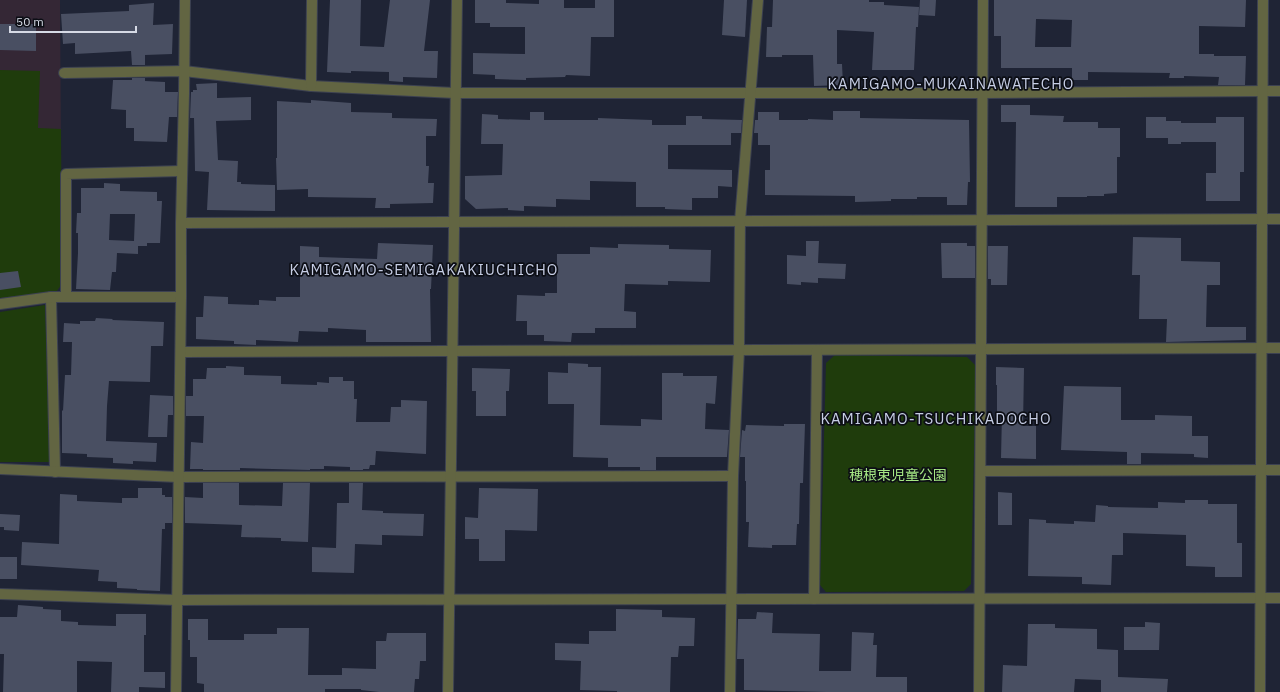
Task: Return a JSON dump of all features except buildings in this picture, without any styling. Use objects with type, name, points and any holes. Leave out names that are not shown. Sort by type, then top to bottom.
[{"type":"street","points":[[176,692],[181,352],[181,171],[185,0]]},
{"type":"street","points":[[311,86],[312,0]]},
{"type":"street","points":[[448,692],[457,0]]},
{"type":"street","points":[[730,692],[730,600],[733,476],[739,350],[740,221],[758,0]]},
{"type":"street","points":[[979,692],[983,0]]},
{"type":"street","points":[[1260,692],[1263,0]]},
{"type":"street","points":[[64,73],[184,71],[311,86],[455,93],[751,94],[1280,91]]},
{"type":"street","points":[[66,297],[66,174],[181,171]]},
{"type":"street","points":[[181,223],[1280,219]]},
{"type":"street","points":[[0,304],[51,297],[181,297]]},
{"type":"street","points":[[51,297],[55,472]]},
{"type":"street","points":[[181,352],[1280,348]]},
{"type":"street","points":[[814,599],[818,350]]},
{"type":"street","points":[[0,469],[178,477],[733,476]]},
{"type":"street","points":[[981,471],[1280,470]]},
{"type":"street","points":[[0,594],[177,600],[1280,598]]},
{"type":"shaded area","points":[[0,0],[60,0],[62,284],[56,292],[0,299]]},
{"type":"green space","points":[[0,70],[40,71],[38,128],[61,129],[62,284],[56,292],[0,298]]},
{"type":"green space","points":[[45,305],[50,462],[0,462],[0,312]]},
{"type":"green space","name":"穂根束児童公園","points":[[835,355],[967,357],[976,366],[971,584],[964,591],[826,592],[820,585],[826,363]]},
{"type":"district","name":"KAMIGAMO-MUKAINAWATECHO","points":[[951,84]]},
{"type":"district","name":"KAMIGAMO-SEMIGAKAKIUCHICHO","points":[[424,270]]},
{"type":"district","name":"KAMIGAMO-TSUCHIKADOCHO","points":[[936,419]]}]
